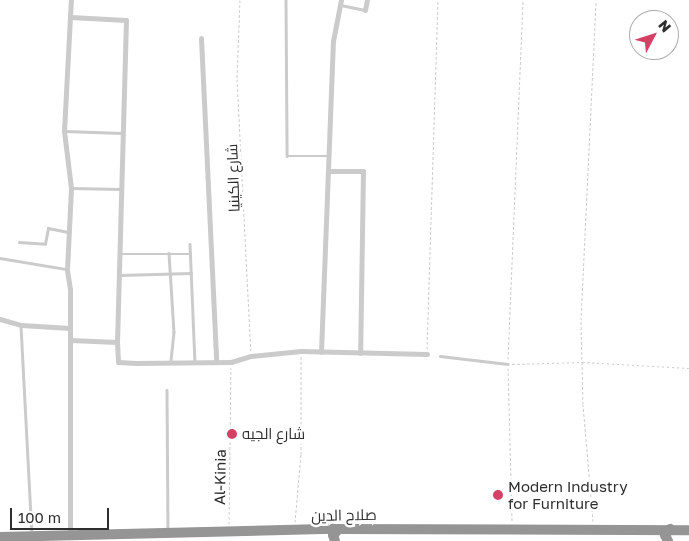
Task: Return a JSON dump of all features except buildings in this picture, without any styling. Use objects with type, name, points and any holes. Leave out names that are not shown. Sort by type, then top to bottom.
[{"type":"highway","points":[[668,541],[665,534],[670,529]]},
{"type":"highway","name":"صلاح الدين","points":[[6,538],[338,530],[689,530]]},
{"type":"highway","points":[[335,541],[333,535],[338,530]]},
{"type":"street","points":[[70,535],[70,328],[67,270],[71,188],[64,131],[71,0]]},
{"type":"street","points":[[365,10],[368,0]]},
{"type":"street","points":[[322,352],[334,42],[340,2]]},
{"type":"street","points":[[70,17],[126,20],[118,362],[171,363],[216,360],[231,362],[252,356],[301,351],[427,354]]},
{"type":"street","points":[[201,38],[216,360]]},
{"type":"street","points":[[328,171],[363,171],[360,353]]},
{"type":"street","points":[[0,319],[21,325],[70,328]]},
{"type":"street","points":[[70,340],[118,342]]},
{"type":"lane","points":[[286,0],[287,156],[329,156]]},
{"type":"lane","points":[[340,2],[365,10]]},
{"type":"lane","points":[[64,131],[124,133]]},
{"type":"lane","points":[[71,188],[122,189]]},
{"type":"lane","points":[[19,242],[45,244],[48,228],[68,232]]},
{"type":"lane","points":[[190,244],[195,362]]},
{"type":"lane","points":[[169,253],[174,332],[171,363]]},
{"type":"lane","points":[[121,254],[191,254]]},
{"type":"lane","points":[[0,258],[67,270]]},
{"type":"lane","points":[[120,275],[191,273]]},
{"type":"lane","points":[[21,325],[32,537]]},
{"type":"lane","points":[[440,356],[508,364]]},
{"type":"lane","points":[[167,390],[168,534]]},
{"type":"path","name":"شارع الكينيا","points":[[240,0],[237,79],[252,356]]},
{"type":"path","points":[[427,354],[438,0]]},
{"type":"path","points":[[512,529],[508,364],[523,0]]},
{"type":"path","points":[[594,530],[582,362],[582,302],[596,0]]},
{"type":"path","points":[[294,531],[301,454],[301,351]]},
{"type":"path","name":"Al-Kinia","points":[[229,532],[231,362]]},
{"type":"path","points":[[508,364],[582,362],[689,368]]},
{"type":"place","name":"شارع الجيه","points":[[232,434]]},
{"type":"place","name":"Modern Industry for Furniture","points":[[498,495]]}]
